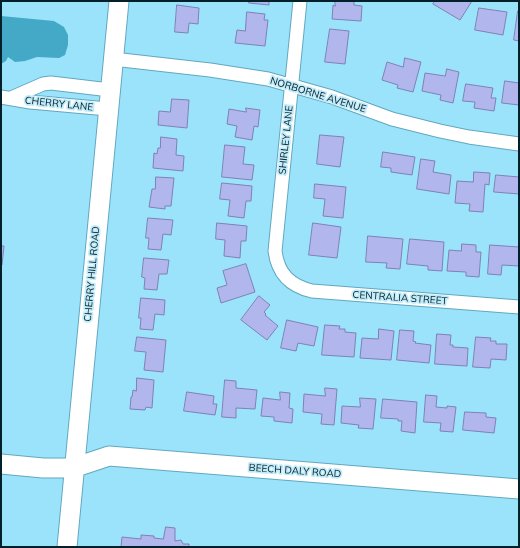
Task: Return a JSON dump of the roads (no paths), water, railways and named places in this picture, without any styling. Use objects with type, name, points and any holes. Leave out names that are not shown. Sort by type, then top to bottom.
[{"type":"main road","name":"CHERRY HILL ROAD","points":[[67,547],[73,468],[114,59],[115,1]]},
{"type":"main road","name":"BEECH DALY ROAD","points":[[1,464],[42,468],[73,468],[109,456],[519,489]]},
{"type":"street","name":"SHIRLEY LANE","points":[[285,277],[279,268],[275,251],[300,1]]},
{"type":"street","name":"NORBORNE AVENUE","points":[[114,59],[210,70],[268,79],[392,118],[440,131],[469,138],[519,144]]},
{"type":"street","name":"CHERRY LANE","points":[[6,97],[43,84],[51,83],[110,90]]},
{"type":"street","name":"CHERRY LANE","points":[[6,97],[30,102],[108,109]]},
{"type":"street","name":"CENTRALIA STREET","points":[[285,277],[300,288],[312,292],[519,307]]},
{"type":"water","points":[[1,16],[54,21],[64,27],[68,35],[68,45],[65,55],[59,58],[37,57],[25,61],[15,62],[8,57],[6,61],[1,64]]}]
